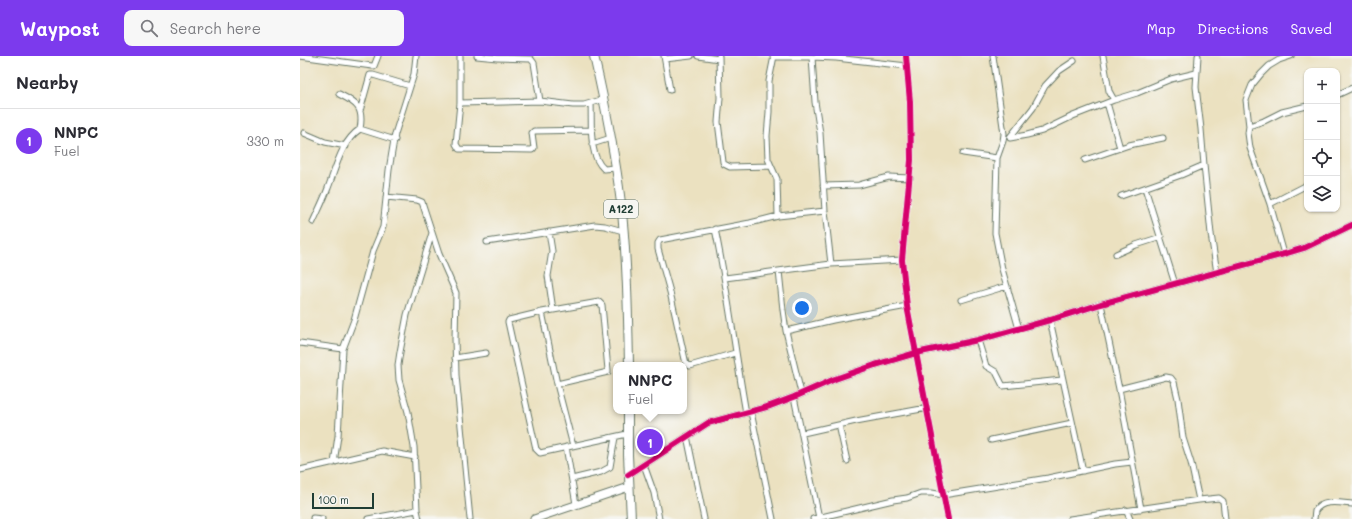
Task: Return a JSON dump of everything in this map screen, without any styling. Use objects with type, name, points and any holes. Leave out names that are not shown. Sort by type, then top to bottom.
[{"type":"highway","name":"A122","points":[[594,56],[604,99],[621,203],[626,274],[629,362]]},
{"type":"highway","points":[[628,414],[628,475],[631,519]]},
{"type":"main road","points":[[534,519],[629,487]]},
{"type":"street","points":[[300,56],[374,66],[378,56]]},
{"type":"street","points":[[334,463],[338,436],[343,349],[354,320],[373,252],[383,227],[395,134],[414,74],[416,56]]},
{"type":"street","points":[[460,56],[460,103],[456,144],[459,149],[532,150],[534,148],[532,133],[534,131],[592,130]]},
{"type":"street","points":[[477,56],[531,59],[534,63],[540,101]]},
{"type":"street","points":[[670,90],[665,58],[691,56]]},
{"type":"street","points":[[698,56],[719,58],[720,98],[718,122],[722,162],[727,166],[770,166]]},
{"type":"street","points":[[906,56],[911,131],[910,178],[902,260],[907,306],[948,519]]},
{"type":"street","points":[[993,56],[1002,118],[1003,141],[997,158],[995,233],[1018,329]]},
{"type":"street","points":[[1103,56],[1109,91],[1114,100]]},
{"type":"street","points":[[1198,56],[1196,87],[1211,234],[1217,273]]},
{"type":"street","points":[[1284,254],[1270,204],[1250,148],[1246,100],[1252,85],[1260,74],[1279,58],[1291,56]]},
{"type":"street","points":[[778,216],[777,179],[775,172],[770,166],[767,136],[769,81],[774,57],[836,58],[907,66]]},
{"type":"street","points":[[812,57],[831,264]]},
{"type":"street","points":[[1010,138],[1015,134],[1033,108],[1045,86],[1059,71],[1074,61]]},
{"type":"street","points":[[1003,141],[1042,131],[1106,103],[1137,93],[1171,79],[1196,73]]},
{"type":"street","points":[[360,111],[370,75],[373,74],[410,86]]},
{"type":"street","points":[[1340,94],[1352,88]]},
{"type":"street","points":[[313,222],[328,189],[339,159],[353,135],[360,129],[362,118],[360,111],[350,100],[339,94]]},
{"type":"street","points":[[460,103],[540,101],[584,105],[604,99]]},
{"type":"street","points":[[591,103],[592,144],[594,153],[602,167],[606,170],[616,168]]},
{"type":"street","points":[[1106,103],[1120,148]]},
{"type":"street","points":[[1249,126],[1264,121],[1282,112],[1304,107]]},
{"type":"street","points":[[360,129],[395,140]]},
{"type":"street","points":[[304,134],[325,142],[346,146]]},
{"type":"street","points":[[592,144],[611,138]]},
{"type":"street","points":[[1085,160],[1120,148],[1163,138]]},
{"type":"street","points":[[963,153],[997,158]]},
{"type":"street","points":[[1121,196],[1204,165]]},
{"type":"street","points":[[823,186],[859,185],[889,177],[910,178]]},
{"type":"street","points":[[1270,204],[1304,187]]},
{"type":"street","points":[[1145,188],[1176,284]]},
{"type":"street","points":[[386,197],[417,200],[422,202],[440,254],[456,293],[455,358],[470,519]]},
{"type":"street","points":[[686,362],[670,292],[658,249],[658,243],[660,240],[750,223],[778,216],[825,211]]},
{"type":"street","points":[[487,242],[599,225],[623,231]]},
{"type":"street","points":[[628,475],[644,466],[687,436],[717,419],[749,412],[794,397],[835,379],[916,353],[978,340],[1101,304],[1304,248],[1352,225]]},
{"type":"street","points":[[715,230],[725,278],[736,353],[773,519]]},
{"type":"street","points":[[419,519],[417,510],[415,457],[411,424],[399,380],[398,366],[407,316],[430,245],[432,232]]},
{"type":"street","points":[[548,232],[552,251],[548,276],[554,310]]},
{"type":"street","points":[[1116,254],[1136,245],[1161,237]]},
{"type":"street","points":[[725,278],[831,264],[902,260]]},
{"type":"street","points":[[779,271],[782,310],[801,393]]},
{"type":"street","points":[[961,300],[1007,286]]},
{"type":"street","points":[[557,384],[606,373],[608,370],[602,310],[599,302],[542,312],[509,320],[508,322],[536,449],[540,453],[628,434]]},
{"type":"street","points":[[1101,304],[1119,389],[1141,508]]},
{"type":"street","points":[[786,331],[833,320],[907,306]]},
{"type":"street","points":[[542,312],[557,384],[573,446]]},
{"type":"street","points":[[1050,320],[1083,471]]},
{"type":"street","points":[[978,340],[986,366],[996,372],[1004,386],[1062,380]]},
{"type":"street","points":[[300,343],[343,349]]},
{"type":"street","points":[[455,358],[486,353]]},
{"type":"street","points":[[687,364],[690,366],[736,353]]},
{"type":"street","points":[[1119,389],[1166,377],[1171,378],[1174,382],[1178,399],[1183,438],[1192,463],[1199,500]]},
{"type":"street","points":[[794,397],[803,433],[816,518],[907,498],[921,493],[943,495],[1002,486],[1132,462]]},
{"type":"street","points":[[803,433],[927,408]]},
{"type":"street","points":[[991,440],[1072,423]]},
{"type":"street","points":[[839,425],[847,461]]},
{"type":"street","points":[[687,436],[704,519]]},
{"type":"street","points":[[572,479],[601,472],[610,467],[615,437]]},
{"type":"street","points":[[566,447],[576,504]]},
{"type":"street","points":[[300,470],[382,451],[415,457]]},
{"type":"street","points":[[644,466],[654,493],[659,519]]},
{"type":"street","points":[[1070,519],[1199,500],[1221,499],[1225,519]]},
{"type":"street","points":[[1314,519],[1315,510],[1320,505],[1335,503],[1352,504]]},
{"type":"street","points":[[368,519],[417,510]]},
{"type":"street","points":[[1126,510],[1130,519]]},
{"type":"street","points":[[313,518],[322,519]]},
{"type":"cycle path","points":[[906,56],[910,102],[911,160],[902,260],[907,306],[948,519]]},
{"type":"cycle path","points":[[628,475],[708,423],[770,406],[835,379],[875,365],[916,353],[978,340],[1101,304],[1284,254],[1304,248],[1352,225]]},
{"type":"place","name":"NNPC","points":[[650,442]]}]
